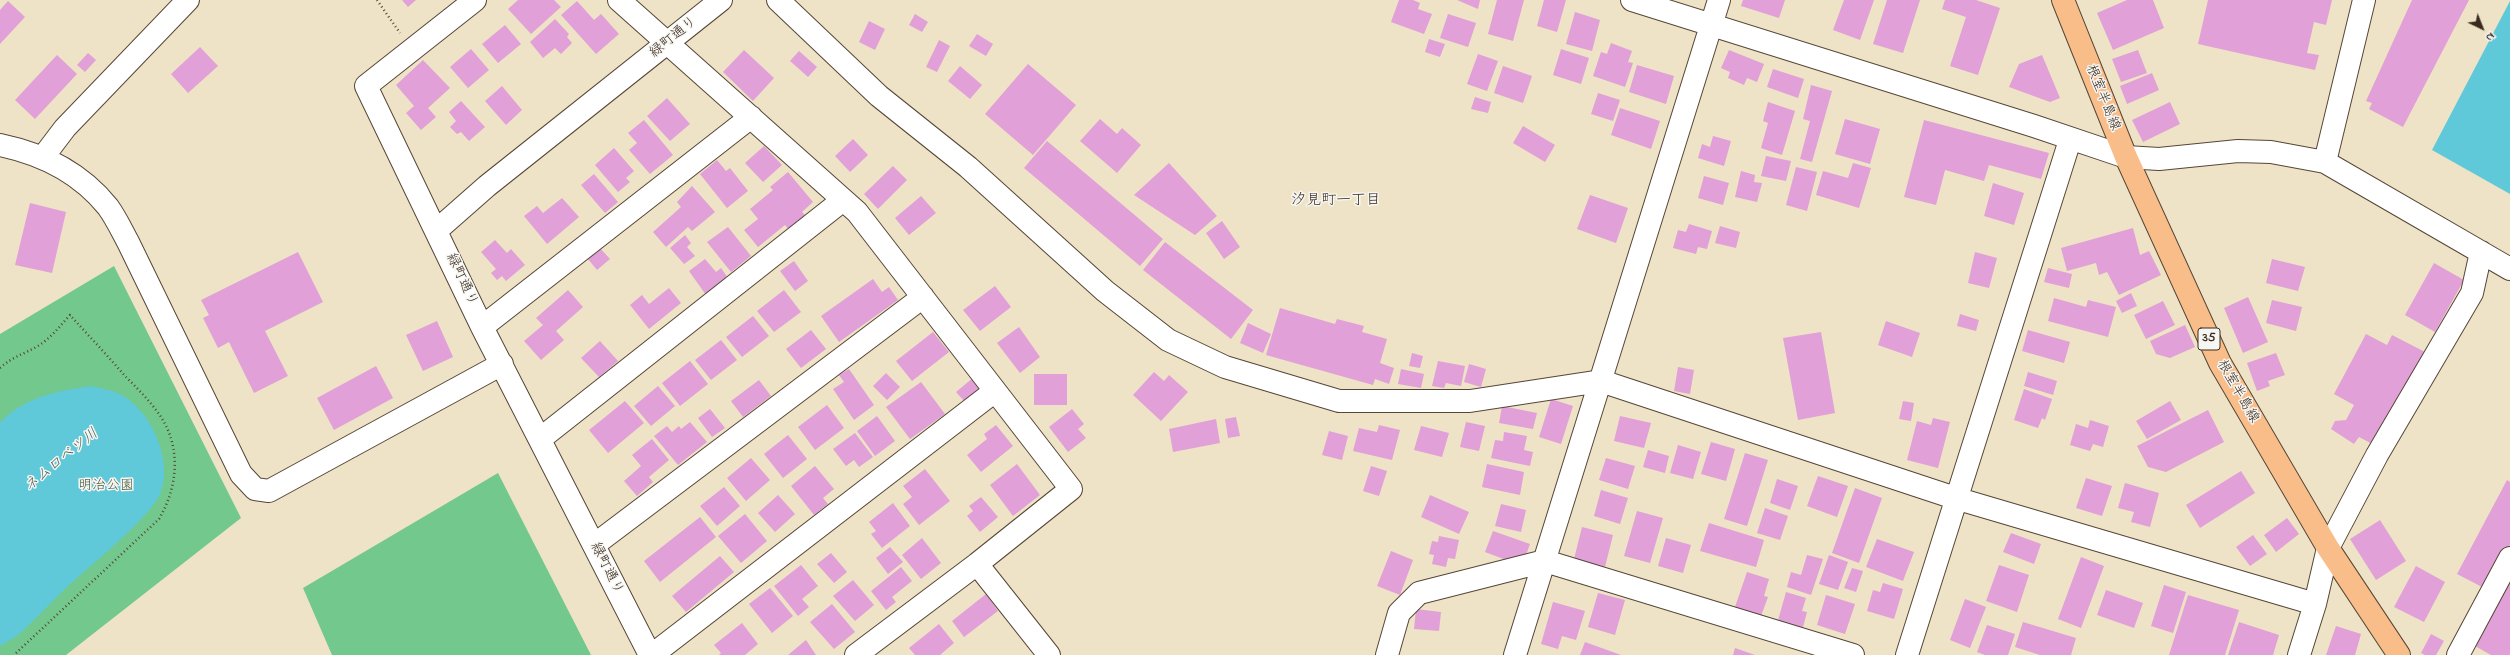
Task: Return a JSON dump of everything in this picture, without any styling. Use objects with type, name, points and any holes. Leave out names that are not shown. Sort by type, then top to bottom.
[{"type":"main road","name":"根室半島線","points":[[2063,0],[2126,157],[2220,363],[2328,548],[2399,655]]},
{"type":"street","points":[[43,157],[65,128],[188,0]]},
{"type":"street","points":[[437,230],[366,86],[475,0]]},
{"type":"street","points":[[619,0],[857,212],[1071,489],[977,564],[856,655]]},
{"type":"street","name":"緑町通り","points":[[651,655],[482,327],[437,230],[487,186],[721,0]]},
{"type":"street","points":[[1632,0],[1712,23],[2126,157],[2159,159],[2238,151],[2271,152],[2325,162],[2510,269]]},
{"type":"street","points":[[1515,655],[1719,0]]},
{"type":"street","points":[[2325,162],[2364,0]]},
{"type":"street","points":[[786,3],[879,96],[968,167],[1105,291],[1168,340],[1225,367],[1339,401],[1470,400],[1601,381],[1955,498],[2315,604]]},
{"type":"street","points":[[482,327],[751,117]]},
{"type":"street","points":[[1907,655],[1955,498],[2070,140]]},
{"type":"street","points":[[0,145],[43,157],[76,176],[108,207],[128,242],[241,474],[255,489],[269,491],[502,364]]},
{"type":"street","points":[[540,439],[843,200]]},
{"type":"street","points":[[2300,655],[2315,604],[2328,548],[2377,455],[2472,293],[2481,252]]},
{"type":"street","points":[[594,545],[923,297]]},
{"type":"street","points":[[651,655],[995,391]]},
{"type":"street","points":[[2458,655],[2510,558]]},
{"type":"street","points":[[1387,655],[1399,613],[1419,593],[1545,561],[1853,655]]},
{"type":"street","points":[[977,564],[1049,655]]},
{"type":"path","points":[[377,0],[401,36]]},
{"type":"path","points":[[0,368],[10,358],[37,346],[50,337],[70,315],[157,410],[172,444],[176,463],[170,497],[159,519],[14,655]]},
{"type":"green space","name":"明治公園","points":[[114,266],[241,518],[66,655],[0,655],[0,334]]},
{"type":"green space","points":[[498,473],[591,655],[332,655],[303,588]]},
{"type":"water","points":[[2510,1],[2510,194],[2432,150]]},
{"type":"water","name":"ネムロベツ川","points":[[91,386],[113,391],[125,397],[144,415],[152,427],[158,440],[164,468],[160,494],[154,504],[131,530],[64,590],[18,635],[0,646],[0,423],[9,414],[30,401],[66,390]]},
{"type":"building","points":[[402,0],[416,0],[408,7]]},
{"type":"building","points":[[518,0],[554,0],[561,7],[531,34],[508,9]]},
{"type":"building","points":[[1399,0],[1413,0],[1420,3],[1418,9],[1432,14],[1424,34],[1391,22]]},
{"type":"building","points":[[1457,0],[1480,0],[1478,9]]},
{"type":"building","points":[[1497,0],[1524,0],[1513,41],[1488,34]]},
{"type":"building","points":[[1544,0],[1566,0],[1557,32],[1537,26]]},
{"type":"building","points":[[1743,0],[1785,0],[1779,18],[1741,6]]},
{"type":"building","points":[[1844,0],[1874,0],[1860,40],[1833,30]]},
{"type":"building","points":[[1887,0],[1920,0],[1903,53],[1873,44]]},
{"type":"building","points":[[1945,0],[1976,0],[2000,8],[1978,75],[1950,66],[1966,17],[1942,9]]},
{"type":"building","points":[[2127,0],[2153,0],[2164,28],[2113,50],[2097,13]]},
{"type":"building","points":[[2208,0],[2332,0],[2326,25],[2314,22],[2307,53],[2319,55],[2315,70],[2198,44]]},
{"type":"building","points":[[2412,0],[2469,0],[2403,127],[2369,109],[2372,103],[2366,101]]},
{"type":"building","points":[[8,1],[25,17],[0,44],[0,10]]},
{"type":"building","points":[[577,1],[594,20],[601,14],[619,34],[596,54],[561,15]]},
{"type":"building","points":[[1575,12],[1600,20],[1592,51],[1566,44]]},
{"type":"building","points":[[915,14],[928,22],[922,32],[909,25]]},
{"type":"building","points":[[1448,14],[1476,23],[1468,47],[1440,38]]},
{"type":"building","points":[[555,19],[569,34],[567,37],[572,43],[561,54],[555,48],[543,58],[530,42]]},
{"type":"building","points":[[869,21],[885,29],[875,50],[859,42]]},
{"type":"building","points":[[505,25],[521,44],[498,63],[482,44]]},
{"type":"building","points":[[977,34],[993,44],[986,56],[969,46]]},
{"type":"building","points":[[1429,39],[1445,44],[1440,57],[1425,52]]},
{"type":"building","points":[[939,40],[950,46],[937,72],[926,67]]},
{"type":"building","points":[[1611,43],[1632,51],[1628,62],[1633,63],[1625,87],[1593,76],[1601,52],[1607,54]]},
{"type":"building","points":[[200,47],[218,66],[188,93],[171,74]]},
{"type":"building","points":[[471,49],[489,70],[468,88],[450,67]]},
{"type":"building","points":[[1561,49],[1589,58],[1581,84],[1553,75]]},
{"type":"building","points":[[744,50],[774,78],[753,101],[723,72]]},
{"type":"building","points":[[1729,50],[1764,64],[1757,82],[1747,78],[1744,85],[1728,78],[1730,72],[1721,68]]},
{"type":"building","points":[[2138,50],[2147,73],[2121,82],[2112,59]]},
{"type":"building","points":[[799,51],[817,67],[808,77],[790,61]]},
{"type":"building","points":[[88,53],[96,60],[85,72],[77,65]]},
{"type":"building","points":[[1478,54],[1498,61],[1487,91],[1467,84]]},
{"type":"building","points":[[57,55],[77,74],[35,119],[15,100]]},
{"type":"building","points":[[2042,55],[2060,98],[2050,102],[2009,87],[2019,64]]},
{"type":"building","points":[[423,60],[450,88],[428,108],[436,117],[421,130],[406,113],[414,106],[396,85]]},
{"type":"building","points":[[1028,64],[1076,105],[1033,155],[985,114]]},
{"type":"building","points":[[1637,65],[1674,76],[1666,104],[1629,92]]},
{"type":"building","points":[[960,66],[982,85],[970,99],[948,81]]},
{"type":"building","points":[[1503,66],[1532,76],[1523,103],[1494,93]]},
{"type":"building","points":[[1773,69],[1804,79],[1798,98],[1767,87]]},
{"type":"building","points":[[2152,73],[2159,90],[2127,104],[2120,86]]},
{"type":"building","points":[[1811,85],[1832,91],[1812,162],[1800,159],[1810,121],[1803,119]]},
{"type":"building","points":[[502,86],[522,110],[506,125],[485,101]]},
{"type":"building","points":[[1598,93],[1620,100],[1613,121],[1591,114]]},
{"type":"building","points":[[1475,97],[1491,102],[1488,113],[1471,109]]},
{"type":"building","points":[[667,98],[690,124],[670,141],[647,116]]},
{"type":"building","points":[[461,101],[485,127],[469,141],[461,132],[457,134],[450,127],[456,121],[449,112]]},
{"type":"building","points":[[1768,102],[1795,111],[1782,155],[1761,148],[1768,123],[1763,121]]},
{"type":"building","points":[[2170,102],[2180,124],[2143,142],[2132,120]]},
{"type":"building","points":[[1620,108],[1660,121],[1651,149],[1611,135]]},
{"type":"building","points":[[1100,119],[1117,134],[1122,128],[1141,145],[1117,173],[1080,141]]},
{"type":"building","points":[[1845,119],[1880,129],[1870,164],[1835,154]]},
{"type":"building","points":[[644,120],[673,155],[650,174],[629,150],[637,143],[628,133]]},
{"type":"building","points":[[1924,120],[2049,153],[2041,179],[1989,165],[1984,181],[1945,170],[1936,205],[1904,197]]},
{"type":"building","points":[[1523,126],[1555,145],[1545,162],[1513,143]]},
{"type":"building","points":[[1713,136],[1731,141],[1724,166],[1698,158],[1702,144],[1710,147]]},
{"type":"building","points":[[853,139],[868,155],[850,172],[835,156]]},
{"type":"building","points":[[1047,141],[1163,239],[1140,266],[1024,168]]},
{"type":"building","points":[[764,146],[782,165],[763,182],[745,163]]},
{"type":"building","points":[[614,148],[634,171],[626,178],[630,182],[618,192],[595,165]]},
{"type":"building","points":[[1766,156],[1791,161],[1786,181],[1761,176]]},
{"type":"building","points":[[717,160],[726,171],[730,168],[748,191],[727,208],[700,174]]},
{"type":"building","points":[[1169,163],[1217,216],[1195,235],[1134,195]]},
{"type":"building","points":[[1853,163],[1871,168],[1859,208],[1816,195],[1823,171],[1848,178]]},
{"type":"building","points":[[893,166],[907,180],[878,209],[864,194]]},
{"type":"building","points":[[1796,167],[1817,172],[1807,211],[1786,205]]},
{"type":"building","points":[[1741,171],[1755,175],[1754,182],[1762,183],[1757,202],[1735,197]]},
{"type":"building","points":[[788,172],[813,202],[802,212],[806,216],[789,230],[785,225],[758,247],[744,230],[758,219],[750,209],[773,190],[770,187]]},
{"type":"building","points":[[594,174],[618,202],[605,213],[581,185]]},
{"type":"building","points":[[1704,176],[1729,183],[1723,205],[1698,198]]},
{"type":"building","points":[[1993,183],[2024,193],[2014,225],[1984,216]]},
{"type":"building","points":[[692,186],[715,212],[692,231],[688,227],[666,247],[653,232],[681,207],[677,202]]},
{"type":"building","points":[[1590,195],[1628,208],[1616,243],[1577,229]]},
{"type":"building","points":[[921,196],[936,213],[909,235],[895,218]]},
{"type":"building","points":[[562,198],[579,217],[547,244],[524,216],[537,206],[543,213]]},
{"type":"building","points":[[30,203],[66,212],[52,273],[15,265]]},
{"type":"building","points":[[1222,221],[1240,247],[1224,259],[1206,233]]},
{"type":"building","points":[[1689,224],[1712,231],[1707,249],[1698,247],[1696,254],[1673,248],[1678,230],[1686,232]]},
{"type":"building","points":[[1720,226],[1740,232],[1736,248],[1715,243]]},
{"type":"building","points":[[728,227],[751,256],[731,272],[707,242]]},
{"type":"building","points":[[2133,228],[2140,255],[2149,251],[2161,275],[2119,295],[2107,272],[2099,275],[2096,263],[2067,271],[2061,248]]},
{"type":"building","points":[[685,235],[691,243],[687,247],[695,256],[684,264],[670,248]]},
{"type":"building","points":[[495,240],[507,253],[511,249],[525,265],[506,281],[502,276],[497,280],[491,273],[496,269],[481,252]]},
{"type":"building","points":[[1165,242],[1253,310],[1231,339],[1143,270]]},
{"type":"building","points":[[599,247],[610,259],[597,270],[587,258]]},
{"type":"building","points":[[298,252],[323,302],[265,331],[288,376],[254,393],[229,342],[218,348],[203,318],[209,315],[201,300]]},
{"type":"building","points":[[1975,252],[1997,258],[1989,288],[1968,283]]},
{"type":"building","points":[[705,259],[716,272],[721,268],[728,278],[706,295],[689,271]]},
{"type":"building","points":[[2272,259],[2305,267],[2298,291],[2266,283]]},
{"type":"building","points":[[794,261],[808,281],[795,291],[780,271]]},
{"type":"building","points":[[2434,263],[2464,280],[2435,332],[2405,315]]},
{"type":"building","points":[[2048,268],[2072,274],[2069,288],[2044,282]]},
{"type":"building","points":[[873,279],[882,292],[889,287],[898,300],[839,342],[821,316]]},
{"type":"building","points":[[995,286],[1011,307],[980,331],[963,310]]},
{"type":"building","points":[[669,288],[681,303],[649,329],[630,305],[642,295],[649,304]]},
{"type":"building","points":[[568,290],[583,307],[556,331],[564,340],[541,360],[524,341],[543,325],[536,318]]},
{"type":"building","points":[[784,290],[801,312],[774,332],[757,311]]},
{"type":"building","points":[[2131,293],[2137,306],[2122,313],[2116,301]]},
{"type":"building","points":[[2248,297],[2268,342],[2243,353],[2224,308]]},
{"type":"building","points":[[2054,298],[2086,307],[2088,300],[2116,307],[2108,337],[2048,321]]},
{"type":"building","points":[[2272,300],[2302,307],[2296,331],[2266,323]]},
{"type":"building","points":[[2163,301],[2175,325],[2146,339],[2134,315]]},
{"type":"building","points":[[1280,308],[1335,324],[1337,319],[1364,326],[1362,332],[1387,339],[1380,363],[1394,368],[1389,384],[1375,379],[1373,385],[1266,355]]},
{"type":"building","points":[[1960,314],[1979,320],[1976,331],[1957,326]]},
{"type":"building","points":[[753,316],[769,336],[742,357],[726,337]]},
{"type":"building","points":[[437,321],[453,357],[423,371],[406,335]]},
{"type":"building","points":[[1886,321],[1920,333],[1912,357],[1878,345]]},
{"type":"building","points":[[1248,323],[1271,334],[1263,353],[1240,343]]},
{"type":"building","points":[[2185,325],[2195,347],[2170,358],[2156,354],[2150,341]]},
{"type":"building","points":[[1019,327],[1040,357],[1020,373],[997,343]]},
{"type":"building","points":[[811,330],[826,349],[801,368],[786,349]]},
{"type":"building","points":[[2028,330],[2070,342],[2064,363],[2022,351]]},
{"type":"building","points":[[933,332],[949,352],[912,381],[896,361]]},
{"type":"building","points":[[1821,332],[1835,413],[1798,420],[1783,338]]},
{"type":"building","points":[[2366,334],[2387,345],[2392,335],[2427,353],[2376,446],[2359,437],[2354,444],[2331,429],[2335,421],[2346,420],[2354,405],[2334,394]]},
{"type":"building","points":[[721,340],[737,360],[711,380],[695,360]]},
{"type":"building","points":[[600,341],[618,361],[599,377],[581,358]]},
{"type":"building","points":[[1412,353],[1423,356],[1420,368],[1409,366]]},
{"type":"building","points":[[2276,353],[2285,375],[2268,381],[2270,386],[2257,391],[2247,363]]},
{"type":"building","points":[[690,361],[708,384],[680,406],[662,383]]},
{"type":"building","points":[[1438,361],[1465,366],[1461,386],[1446,383],[1444,388],[1432,386]]},
{"type":"building","points":[[1469,364],[1486,369],[1481,387],[1464,382]]},
{"type":"building","points":[[376,366],[393,398],[334,430],[317,398]]},
{"type":"building","points":[[1678,367],[1694,370],[1690,394],[1674,391]]},
{"type":"building","points":[[849,369],[874,405],[854,420],[833,389],[844,382],[839,375]]},
{"type":"building","points":[[1401,369],[1424,374],[1421,388],[1398,384]]},
{"type":"building","points":[[1154,372],[1164,381],[1169,375],[1188,392],[1161,421],[1133,395]]},
{"type":"building","points":[[2028,372],[2057,381],[2053,395],[2024,386]]},
{"type":"building","points":[[886,373],[900,387],[887,400],[873,386]]},
{"type":"building","points":[[1034,374],[1067,374],[1067,405],[1034,405]]},
{"type":"building","points":[[974,377],[982,387],[964,401],[956,392]]},
{"type":"building","points":[[759,380],[771,396],[743,417],[731,401]]},
{"type":"building","points":[[921,382],[945,414],[910,439],[886,407]]},
{"type":"building","points":[[658,386],[675,406],[651,426],[634,406]]},
{"type":"building","points":[[2024,389],[2052,399],[2045,420],[2042,418],[2038,428],[2014,420]]},
{"type":"building","points":[[1551,399],[1573,406],[1561,444],[1539,437]]},
{"type":"building","points":[[625,401],[644,423],[608,453],[589,430]]},
{"type":"building","points":[[1903,401],[1914,403],[1911,421],[1899,419]]},
{"type":"building","points":[[2170,401],[2181,420],[2147,439],[2136,421]]},
{"type":"building","points":[[827,405],[844,428],[815,450],[798,427]]},
{"type":"building","points":[[1502,406],[1537,413],[1533,429],[1499,423]]},
{"type":"building","points":[[710,409],[725,428],[712,437],[698,418]]},
{"type":"building","points":[[1072,409],[1084,424],[1078,429],[1086,438],[1068,452],[1049,427]]},
{"type":"building","points":[[2208,410],[2224,442],[2166,472],[2148,467],[2137,446]]},
{"type":"building","points":[[877,416],[895,441],[875,456],[857,431]]},
{"type":"building","points":[[1620,416],[1651,423],[1644,448],[1614,441]]},
{"type":"building","points":[[1236,417],[1240,436],[1228,438],[1225,419]]},
{"type":"building","points":[[1933,418],[1950,422],[1938,468],[1907,460],[1917,421],[1931,425]]},
{"type":"building","points":[[1216,419],[1220,443],[1173,452],[1169,429]]},
{"type":"building","points":[[2090,420],[2109,426],[2103,447],[2093,444],[2090,451],[2070,445],[2076,424],[2088,428]]},
{"type":"building","points":[[690,422],[707,442],[678,465],[654,436],[667,426],[672,432],[679,426],[681,429]]},
{"type":"building","points":[[1466,422],[1485,426],[1479,451],[1460,447]]},
{"type":"building","points":[[996,425],[1013,446],[981,472],[967,455],[987,439],[984,434]]},
{"type":"building","points":[[1379,425],[1400,430],[1392,460],[1353,451],[1359,428],[1377,432]]},
{"type":"building","points":[[1421,426],[1449,433],[1442,457],[1414,450]]},
{"type":"building","points":[[1329,431],[1348,436],[1342,460],[1322,455]]},
{"type":"building","points":[[1504,432],[1527,436],[1524,450],[1533,452],[1530,466],[1491,458],[1495,440],[1503,441]]},
{"type":"building","points":[[855,433],[873,457],[859,467],[854,460],[846,466],[833,449]]},
{"type":"building","points":[[788,435],[807,459],[783,478],[764,454]]},
{"type":"building","points":[[652,439],[669,460],[649,477],[653,482],[637,496],[624,481],[641,466],[632,455]]},
{"type":"building","points":[[1711,442],[1735,449],[1726,481],[1701,474]]},
{"type":"building","points":[[1678,445],[1701,452],[1693,479],[1670,473]]},
{"type":"building","points":[[1648,450],[1669,456],[1665,473],[1643,467]]},
{"type":"building","points":[[1745,453],[1768,460],[1747,526],[1724,519]]},
{"type":"building","points":[[751,458],[770,480],[746,501],[727,478]]},
{"type":"building","points":[[1606,458],[1635,466],[1628,489],[1599,480]]},
{"type":"building","points":[[1017,464],[1040,495],[1013,516],[990,485]]},
{"type":"building","points":[[1487,464],[1524,472],[1520,495],[1482,487]]},
{"type":"building","points":[[815,466],[834,489],[823,498],[828,504],[814,515],[791,486]]},
{"type":"building","points":[[1371,466],[1387,471],[1379,496],[1363,491]]},
{"type":"building","points":[[925,469],[950,501],[919,525],[903,504],[912,497],[903,486]]},
{"type":"building","points":[[2241,471],[2255,493],[2200,528],[2186,505]]},
{"type":"building","points":[[1818,476],[1848,486],[1837,517],[1807,506]]},
{"type":"building","points":[[2086,478],[2112,486],[2102,516],[2076,508]]},
{"type":"building","points":[[1777,479],[1798,486],[1790,510],[1770,503]]},
{"type":"building","points":[[2507,480],[2510,482],[2510,545],[2486,589],[2457,574]]},
{"type":"building","points":[[2125,483],[2159,493],[2150,527],[2131,522],[2134,512],[2118,508]]},
{"type":"building","points":[[724,487],[740,506],[717,526],[700,506]]},
{"type":"building","points":[[1855,488],[1882,498],[1859,563],[1832,553]]},
{"type":"building","points":[[1601,490],[1628,498],[1620,524],[1594,516]]},
{"type":"building","points":[[778,495],[795,514],[775,532],[758,513]]},
{"type":"building","points":[[1430,495],[1469,512],[1459,534],[1421,517]]},
{"type":"building","points":[[981,497],[998,517],[980,532],[967,516],[973,511],[969,506]]},
{"type":"building","points":[[893,503],[910,526],[882,548],[871,534],[876,531],[869,522]]},
{"type":"building","points":[[1501,504],[1526,510],[1521,532],[1495,526]]},
{"type":"building","points":[[1765,508],[1788,516],[1780,540],[1757,533]]},
{"type":"building","points":[[1637,511],[1663,518],[1650,563],[1624,556]]},
{"type":"building","points":[[745,514],[767,541],[741,563],[718,536]]},
{"type":"building","points":[[700,517],[716,537],[660,582],[644,561]]},
{"type":"building","points":[[2287,518],[2299,534],[2276,552],[2264,535]]},
{"type":"building","points":[[2380,520],[2406,561],[2376,580],[2350,539]]},
{"type":"building","points":[[1709,523],[1764,540],[1756,567],[1700,551]]},
{"type":"building","points":[[1582,527],[1613,535],[1605,567],[1574,559]]},
{"type":"building","points":[[1493,531],[1530,544],[1522,566],[1485,552]]},
{"type":"building","points":[[2011,533],[2041,544],[2034,564],[2003,552]]},
{"type":"building","points":[[2253,535],[2267,554],[2250,566],[2236,547]]},
{"type":"building","points":[[1439,536],[1459,540],[1455,559],[1448,558],[1446,567],[1432,564],[1434,555],[1429,554],[1432,541],[1438,542]]},
{"type":"building","points":[[922,538],[941,563],[921,579],[902,555]]},
{"type":"building","points":[[1666,538],[1691,545],[1683,573],[1658,566]]},
{"type":"building","points":[[1877,539],[1914,552],[1903,581],[1866,567]]},
{"type":"building","points":[[890,547],[903,562],[888,574],[876,558]]},
{"type":"building","points":[[1391,551],[1413,560],[1400,595],[1377,586]]},
{"type":"building","points":[[831,553],[847,572],[834,583],[817,564]]},
{"type":"building","points":[[1807,555],[1823,559],[1811,595],[1787,587],[1791,572],[1801,575]]},
{"type":"building","points":[[1829,555],[1848,562],[1838,590],[1819,584]]},
{"type":"building","points":[[720,556],[734,572],[686,612],[672,596]]},
{"type":"building","points":[[2081,557],[2104,566],[2081,628],[2058,619]]},
{"type":"building","points":[[801,565],[818,586],[802,599],[809,607],[798,616],[774,586]]},
{"type":"building","points":[[1999,565],[2029,575],[2017,612],[1986,601]]},
{"type":"building","points":[[2416,566],[2445,582],[2424,622],[2394,607]]},
{"type":"building","points":[[901,567],[912,581],[892,597],[896,602],[886,610],[871,591]]},
{"type":"building","points":[[1852,568],[1863,571],[1856,592],[1844,588]]},
{"type":"building","points":[[1747,572],[1769,579],[1764,596],[1768,597],[1761,616],[1735,607]]},
{"type":"building","points":[[853,580],[874,605],[855,621],[833,596]]},
{"type":"building","points":[[2510,580],[2510,655],[2491,655],[2475,646]]},
{"type":"building","points":[[1883,583],[1903,589],[1894,619],[1867,611],[1873,590],[1880,592]]},
{"type":"building","points":[[2164,585],[2186,592],[2173,633],[2151,626]]},
{"type":"building","points":[[770,588],[793,616],[772,633],[749,604]]},
{"type":"building","points":[[2106,590],[2143,603],[2134,628],[2097,615]]},
{"type":"building","points":[[1786,592],[1806,598],[1802,611],[1807,612],[1802,631],[1777,624]]},
{"type":"building","points":[[1598,593],[1625,600],[1615,635],[1588,627]]},
{"type":"building","points":[[986,594],[998,611],[964,637],[952,621]]},
{"type":"building","points":[[1826,595],[1855,604],[1845,634],[1817,625]]},
{"type":"building","points":[[2188,595],[2239,610],[2225,655],[2169,655]]},
{"type":"building","points":[[1965,599],[1986,607],[1970,648],[1950,640]]},
{"type":"building","points":[[1553,602],[1585,611],[1576,640],[1562,636],[1558,649],[1541,644]]},
{"type":"building","points":[[832,604],[855,632],[834,649],[810,622]]},
{"type":"building","points":[[1416,609],[1441,612],[1439,631],[1414,629]]},
{"type":"building","points":[[2023,622],[2076,638],[2071,655],[2040,655],[2015,647]]},
{"type":"building","points":[[2239,622],[2279,635],[2273,655],[2228,655]]},
{"type":"building","points":[[742,623],[758,644],[745,655],[719,655],[721,653],[714,645]]},
{"type":"building","points":[[939,624],[954,643],[940,655],[915,655],[909,648]]},
{"type":"building","points":[[1987,625],[2015,634],[2008,655],[1985,655],[1977,652]]},
{"type":"building","points":[[2336,626],[2361,634],[2355,655],[2326,655]]},
{"type":"building","points":[[2431,634],[2444,641],[2436,655],[2425,655],[2421,653]]},
{"type":"building","points":[[806,640],[816,655],[788,655]]},
{"type":"building","points":[[1585,642],[1621,655],[1580,655]]},
{"type":"building","points":[[1735,648],[1755,655],[1733,655]]},
{"type":"district","name":"汐見町一丁目","points":[[1336,202]]}]
